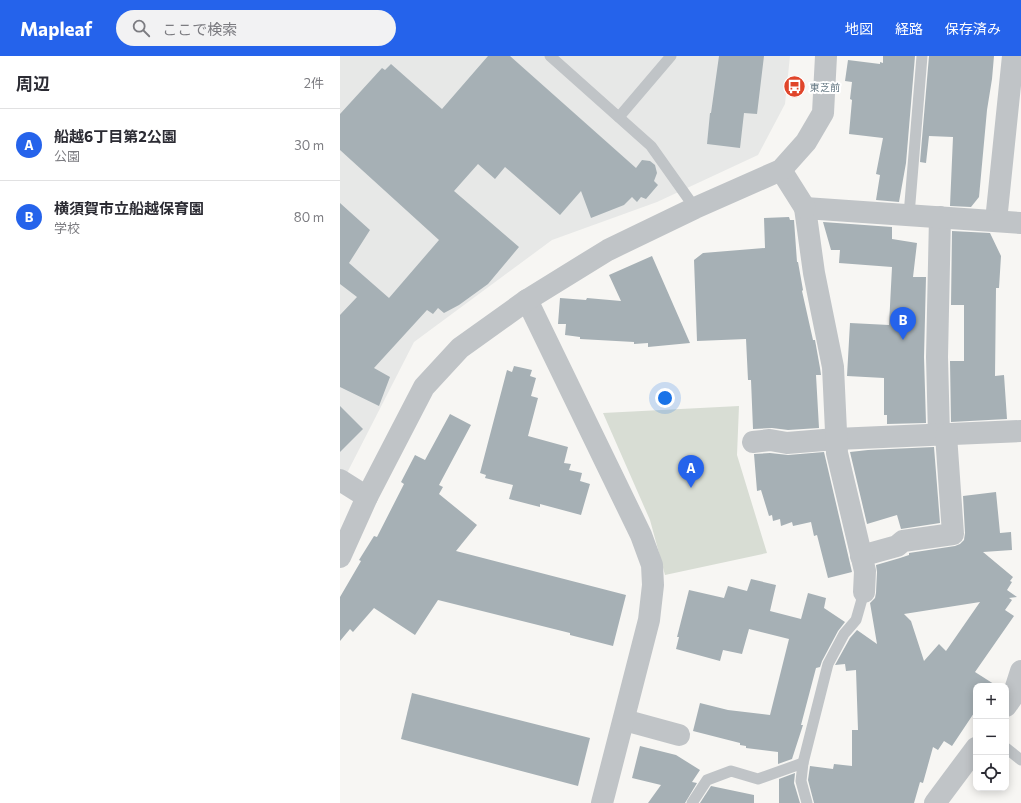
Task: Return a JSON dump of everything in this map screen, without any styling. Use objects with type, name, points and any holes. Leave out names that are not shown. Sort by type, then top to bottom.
[{"type":"street","points":[[340,557],[367,497],[424,387],[460,348],[527,300],[608,250],[695,208],[781,170],[806,142],[823,114],[826,56]]},
{"type":"street","points":[[996,221],[1014,115],[1013,56]]},
{"type":"street","points":[[781,170],[805,208],[814,273],[833,367],[837,453],[842,480],[865,571],[864,592]]},
{"type":"street","points":[[805,208],[1021,223]]},
{"type":"street","points":[[861,556],[897,546],[903,541],[953,534],[937,357],[940,217]]},
{"type":"street","points":[[527,300],[641,535],[652,564],[653,585],[649,620],[602,803]]},
{"type":"street","points":[[753,442],[770,440],[787,443],[836,439],[1021,432]]},
{"type":"street","points":[[340,480],[367,497]]},
{"type":"street","points":[[1009,702],[1013,696],[1021,671]]},
{"type":"street","points":[[624,720],[679,735]]},
{"type":"street","points":[[935,803],[973,752]]},
{"type":"lane","points":[[550,56],[651,146],[695,208]]},
{"type":"lane","points":[[619,117],[671,56]]},
{"type":"lane","points":[[909,215],[922,56]]},
{"type":"lane","points":[[807,803],[801,781],[828,664],[844,634],[856,620],[864,592]]},
{"type":"lane","points":[[1009,750],[1021,760]]},
{"type":"lane","points":[[692,803],[707,780],[731,771],[758,779],[804,763]]},
{"type":"shaded area","points":[[340,56],[790,56],[785,104],[758,155],[657,202],[552,240],[414,342],[347,473],[340,469]]},
{"type":"shaded area","points":[[739,406],[737,455],[767,553],[665,575],[650,520],[603,413]]},
{"type":"building","points":[[488,56],[510,56],[636,168],[642,160],[650,161],[655,165],[657,173],[654,181],[658,185],[646,199],[641,197],[637,202],[632,197],[624,205],[591,218],[581,191],[560,215],[505,167],[495,179],[478,164],[454,191],[519,247],[488,284],[459,305],[444,313],[438,308],[433,314],[427,310],[374,368],[390,377],[379,406],[340,387],[340,315],[357,297],[340,284],[340,203],[370,230],[349,263],[389,298],[439,240],[340,150],[340,114],[382,68],[385,70],[391,64],[442,109]]},
{"type":"building","points":[[719,56],[764,56],[757,114],[744,113],[740,148],[707,144],[710,113]]},
{"type":"building","points":[[883,56],[915,56],[906,163],[899,202],[876,200],[880,175],[876,174],[883,138],[849,134],[852,82],[845,81],[848,60],[880,64],[880,62],[883,63]]},
{"type":"building","points":[[929,56],[994,56],[987,110],[979,197],[971,207],[950,206],[953,137],[929,136],[926,163],[920,162]]},
{"type":"building","points":[[789,217],[790,220],[794,220],[797,262],[802,291],[813,340],[815,340],[821,375],[816,375],[819,428],[788,430],[772,428],[753,429],[751,380],[748,380],[746,339],[697,341],[694,260],[703,253],[765,248],[764,218]]},
{"type":"building","points":[[823,222],[892,227],[892,239],[917,243],[913,277],[926,277],[924,357],[926,423],[887,424],[887,415],[884,415],[884,378],[847,376],[850,323],[889,325],[892,267],[839,263],[840,250],[831,250]]},
{"type":"building","points":[[952,231],[990,233],[1001,256],[999,288],[996,288],[995,376],[1004,375],[1007,419],[951,422],[950,361],[964,361],[964,305],[951,305]]},
{"type":"building","points":[[652,256],[690,343],[648,347],[648,343],[634,344],[634,342],[580,339],[580,337],[565,335],[566,324],[558,324],[560,298],[586,300],[587,298],[621,301],[609,275]]},
{"type":"building","points":[[514,366],[532,370],[530,376],[536,378],[531,396],[538,398],[528,436],[568,447],[564,463],[571,464],[569,470],[582,473],[580,481],[590,484],[581,515],[540,504],[540,507],[509,499],[513,485],[485,478],[486,475],[480,473],[507,370],[512,372]]},
{"type":"building","points":[[340,406],[363,429],[340,452]]},
{"type":"building","points":[[450,414],[471,425],[439,485],[443,487],[439,494],[477,525],[456,551],[626,595],[613,646],[570,635],[570,633],[438,600],[415,635],[374,608],[353,632],[350,629],[340,641],[340,597],[361,561],[359,560],[374,536],[377,537],[404,484],[401,482],[415,455],[425,460]]},
{"type":"building","points":[[934,447],[940,523],[901,529],[897,515],[867,524],[850,452]]},
{"type":"building","points":[[824,452],[852,572],[828,578],[817,535],[814,536],[811,522],[793,526],[792,522],[781,526],[780,519],[773,521],[772,515],[769,516],[761,490],[757,491],[754,454],[770,453],[788,455]]},
{"type":"building","points":[[996,492],[1000,533],[1011,532],[1012,550],[983,552],[1013,577],[1007,590],[1017,597],[1009,598],[1012,600],[1005,610],[1014,616],[975,672],[992,683],[973,683],[973,714],[952,746],[944,741],[938,750],[933,747],[923,783],[920,782],[914,803],[814,803],[808,780],[810,766],[833,769],[834,764],[852,766],[852,730],[858,730],[856,670],[846,671],[845,664],[835,665],[850,638],[857,630],[877,644],[870,603],[875,598],[876,593],[876,565],[909,555],[909,553],[955,546],[964,540],[963,496]],"holes":[[[980,602],[946,651],[939,644],[924,661],[911,621],[904,614]]]},
{"type":"building","points":[[751,579],[776,585],[770,611],[801,619],[808,593],[826,598],[824,608],[845,622],[838,631],[820,667],[816,668],[801,725],[803,725],[792,759],[778,764],[778,752],[746,748],[746,746],[740,745],[740,743],[693,731],[700,703],[728,710],[770,715],[789,639],[749,629],[742,654],[723,650],[720,661],[676,649],[679,637],[677,637],[689,590],[724,598],[728,586],[747,591]]},
{"type":"building","points":[[412,693],[590,738],[578,786],[401,739]]},
{"type":"building","points":[[640,746],[676,755],[700,770],[692,782],[697,783],[685,803],[648,803],[661,785],[632,778]]},
{"type":"building","points":[[795,773],[794,783],[800,803],[779,803],[779,779]]},
{"type":"building","points":[[711,786],[754,795],[754,803],[700,803]]},
{"type":"place","name":"東芝前","points":[[794,87]]},
{"type":"place","name":"横須賀市立船越保育園","points":[[903,340]]},
{"type":"place","name":"船越6丁目第2公園","points":[[691,488]]}]
